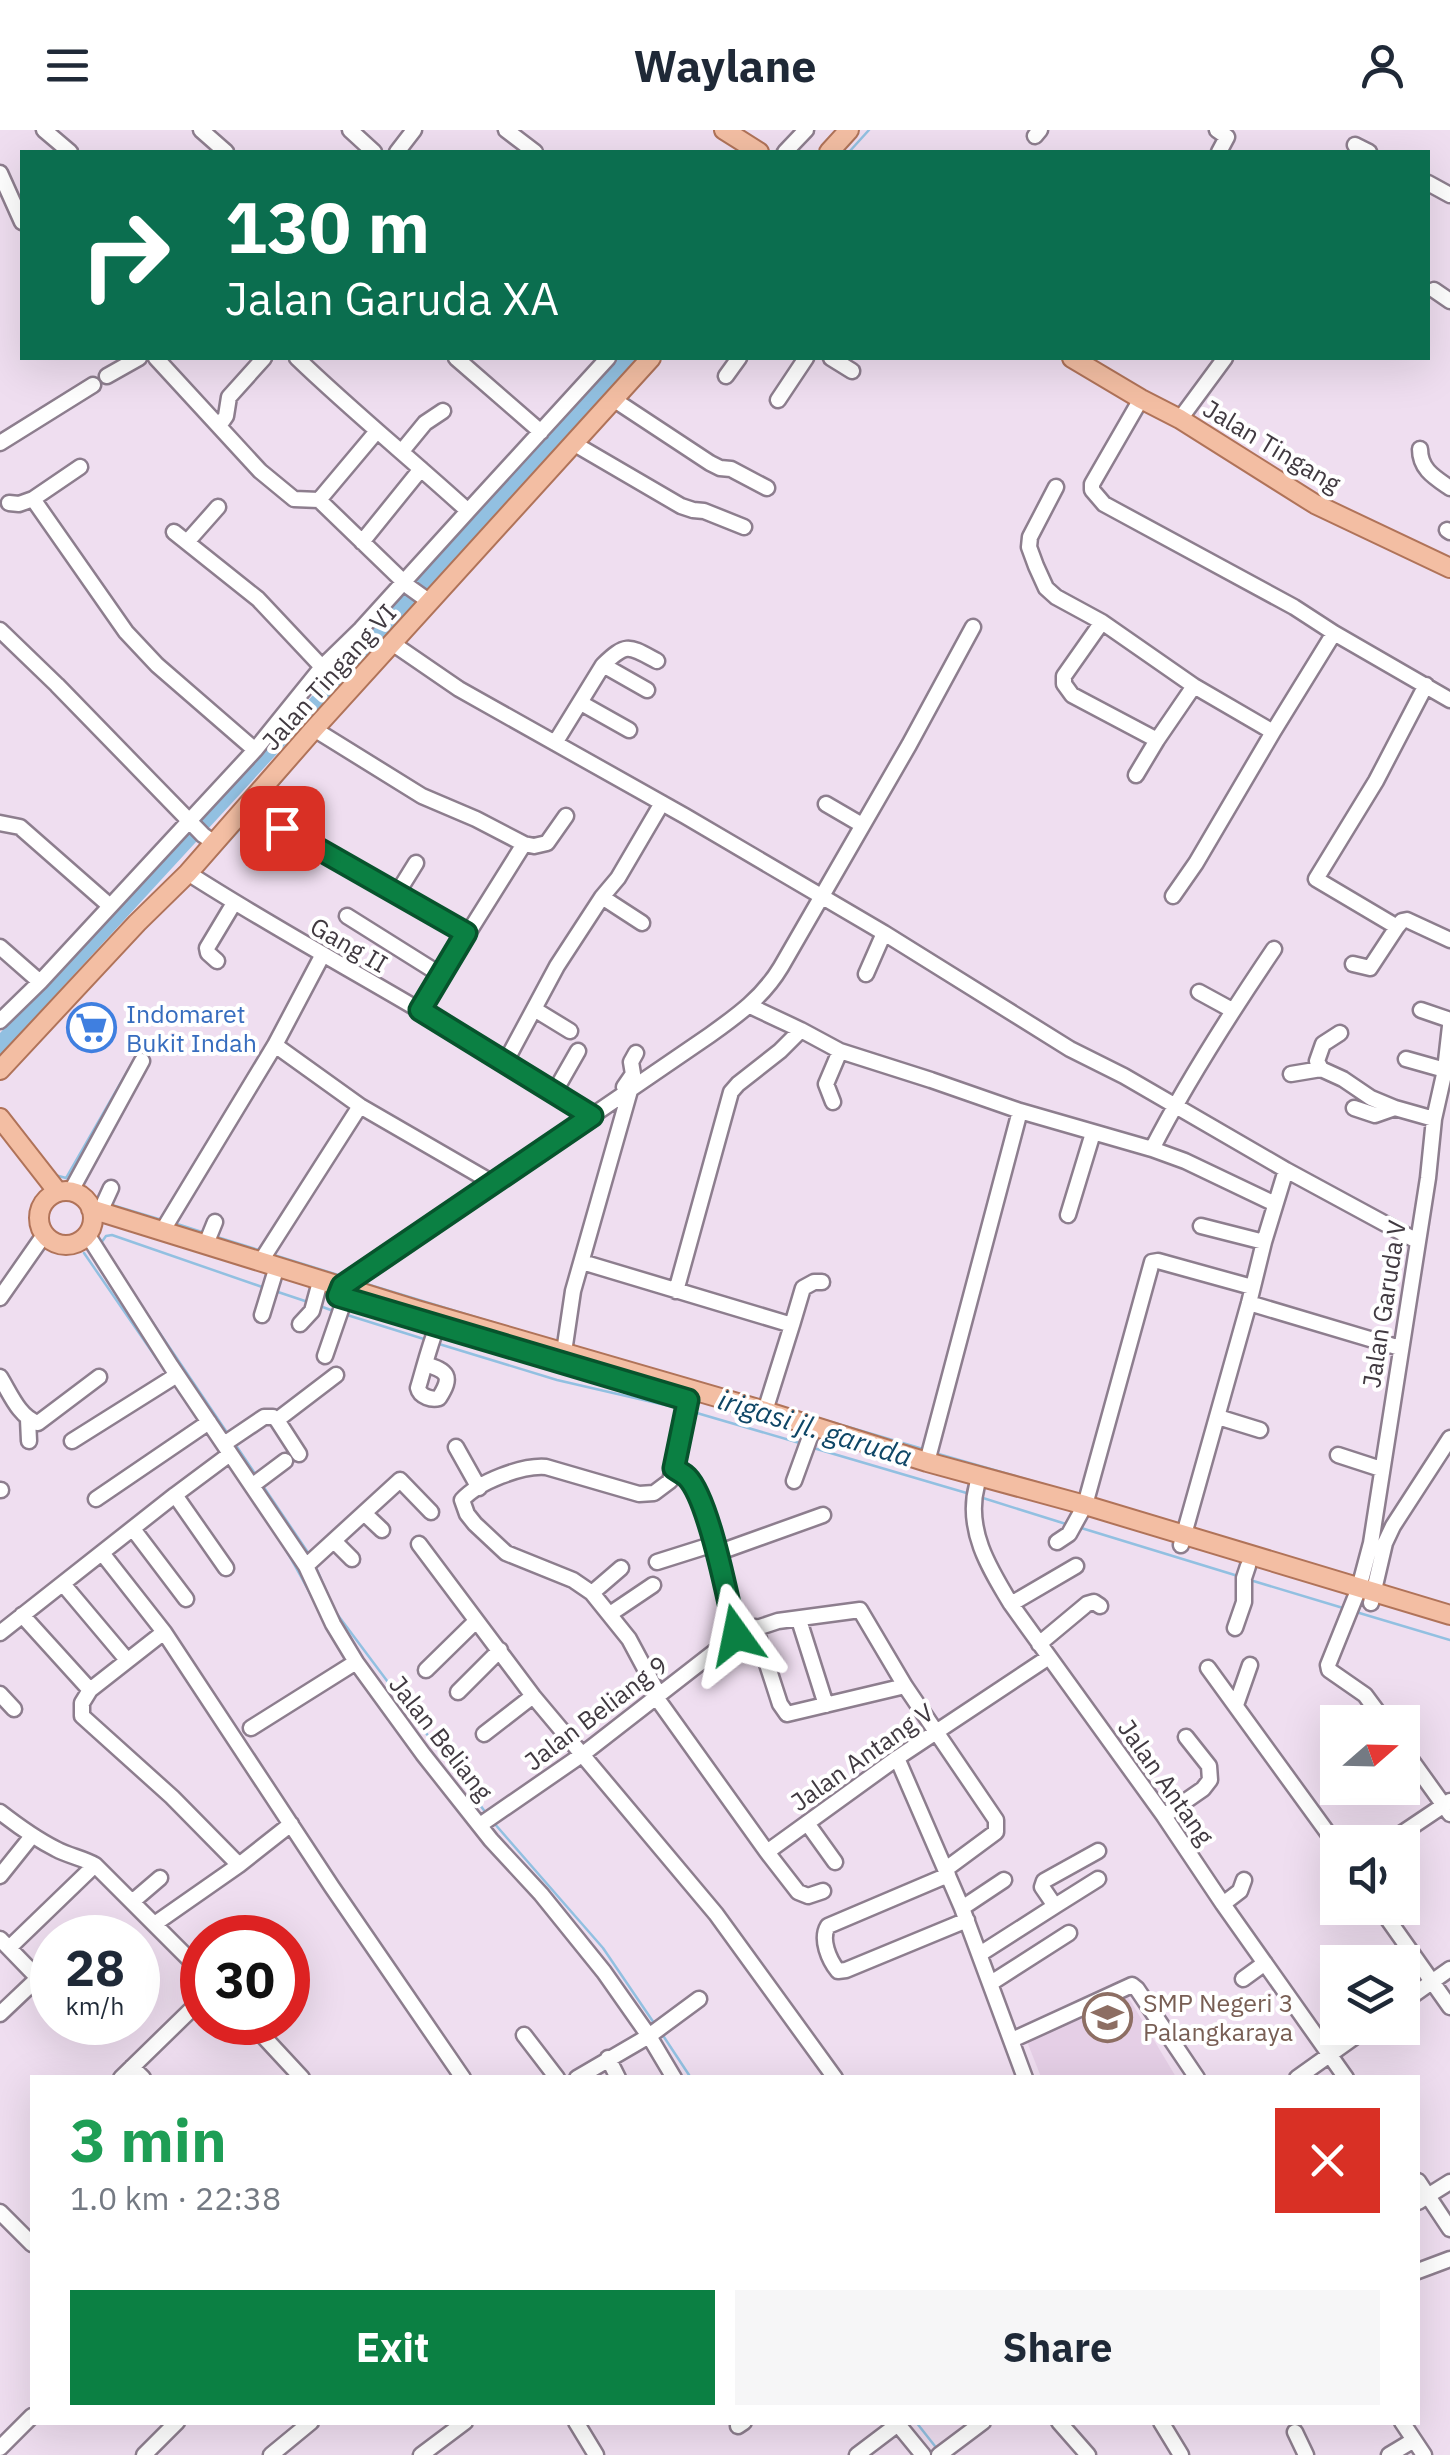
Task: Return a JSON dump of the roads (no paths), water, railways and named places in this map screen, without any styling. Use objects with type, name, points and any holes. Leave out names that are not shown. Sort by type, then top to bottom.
[{"type":"main road","points":[[724,130],[756,150]]},
{"type":"main road","points":[[831,150],[849,130]]},
{"type":"main road","name":"Jalan Tingang VI","points":[[0,1070],[188,873],[200,830],[248,804],[364,676],[392,642],[416,592],[573,444],[648,360]]},
{"type":"main road","name":"Jalan Tingang","points":[[1082,360],[1315,504],[1450,568]]},
{"type":"main road","points":[[0,1118],[64,1191],[81,1195],[93,1219],[272,1286],[316,1300],[415,1314],[765,1410],[808,1439],[975,1493],[1182,1540],[1359,1600]]},
{"type":"main road","points":[[64,1191],[47,1198],[40,1207],[39,1225],[44,1235],[56,1244],[80,1241],[93,1219]]},
{"type":"main road","points":[[93,1219],[163,1230],[261,1261],[340,1301]]},
{"type":"main road","points":[[415,1314],[433,1335],[687,1409],[808,1439],[927,1462],[1078,1519]]},
{"type":"main road","points":[[1182,1540],[1245,1576],[1450,1615]]},
{"type":"main road","points":[[1421,1612],[1450,1626]]},
{"type":"street","points":[[44,130],[68,150]]},
{"type":"street","points":[[201,130],[224,150]]},
{"type":"street","points":[[350,130],[372,150]]},
{"type":"street","points":[[399,150],[414,130]]},
{"type":"street","points":[[506,130],[532,150]]},
{"type":"street","points":[[787,150],[806,130]]},
{"type":"street","points":[[1218,130],[1228,137],[1220,150]]},
{"type":"street","points":[[0,172],[20,217]]},
{"type":"street","points":[[1434,290],[1450,301]]},
{"type":"street","points":[[107,376],[135,360]]},
{"type":"street","points":[[158,360],[260,471],[294,499],[318,500],[416,592]]},
{"type":"street","points":[[219,426],[226,416],[229,397],[262,360]]},
{"type":"street","points":[[299,360],[468,511]]},
{"type":"street","points":[[458,360],[540,432]]},
{"type":"street","points":[[0,1021],[110,906],[200,830],[255,750],[322,668],[416,592],[468,511],[606,360]]},
{"type":"street","points":[[726,376],[738,360]]},
{"type":"street","points":[[778,400],[805,360]]},
{"type":"street","points":[[834,360],[852,372]]},
{"type":"street","points":[[1180,420],[1224,360]]},
{"type":"street","points":[[0,443],[93,384]]},
{"type":"street","points":[[614,398],[720,468],[766,488]]},
{"type":"street","points":[[1141,399],[1092,484],[1092,490],[1104,504],[1235,574],[1450,700]]},
{"type":"street","points":[[402,452],[431,418],[444,411]]},
{"type":"street","points":[[318,500],[377,432]]},
{"type":"street","points":[[573,444],[681,506],[744,527]]},
{"type":"street","points":[[1420,449],[1420,460],[1427,472],[1450,488]]},
{"type":"street","points":[[9,504],[33,499],[80,468]]},
{"type":"street","points":[[362,542],[421,469]]},
{"type":"street","points":[[1056,486],[1030,537],[1029,547],[1046,588],[1194,686],[1272,732]]},
{"type":"street","points":[[33,499],[126,632],[157,665],[255,750]]},
{"type":"street","points":[[218,507],[180,537],[258,599],[322,668]]},
{"type":"street","points":[[1102,622],[1064,676],[1064,684],[1072,695],[1157,740]]},
{"type":"street","points":[[325,1356],[340,1301],[493,1183],[750,1006],[772,982],[973,627]]},
{"type":"street","points":[[0,630],[200,830]]},
{"type":"street","points":[[1173,896],[1334,633]]},
{"type":"street","points":[[392,642],[459,689],[662,803],[1070,1049],[1417,1241]]},
{"type":"street","points":[[555,743],[602,665],[622,648],[632,648],[656,662]]},
{"type":"street","points":[[602,665],[647,690]]},
{"type":"street","points":[[1397,927],[1316,879],[1376,781],[1426,685]]},
{"type":"street","points":[[1136,775],[1194,686]]},
{"type":"street","points":[[581,703],[629,730]]},
{"type":"street","points":[[314,729],[422,796],[524,844],[548,843],[566,816]]},
{"type":"street","points":[[505,1062],[557,966],[618,878],[662,803]]},
{"type":"street","points":[[248,804],[255,812],[466,933]]},
{"type":"street","points":[[826,804],[862,825]]},
{"type":"street","points":[[0,823],[20,827],[110,906]]},
{"type":"street","points":[[420,1010],[524,844]]},
{"type":"street","points":[[398,892],[416,863]]},
{"type":"street","name":"Gang II","points":[[188,873],[592,1116]]},
{"type":"street","points":[[602,898],[642,923]]},
{"type":"street","points":[[217,961],[207,948],[234,903]]},
{"type":"street","points":[[347,916],[442,975]]},
{"type":"street","points":[[1353,964],[1370,968],[1402,921],[1450,940]]},
{"type":"street","points":[[866,974],[884,934]]},
{"type":"street","points":[[0,947],[40,982]]},
{"type":"street","points":[[1152,1149],[1232,1010],[1274,949]]},
{"type":"street","points":[[163,1230],[275,1045],[322,956]]},
{"type":"street","points":[[1199,992],[1232,1010]]},
{"type":"street","points":[[750,1006],[840,1051],[1020,1111],[1152,1149],[1274,1204]]},
{"type":"street","points":[[534,1009],[570,1031]]},
{"type":"street","points":[[1421,1010],[1450,1023]]},
{"type":"street","name":"Jalan Garuda V","points":[[1359,1600],[1417,1241],[1439,1146],[1434,1120],[1447,1064],[1450,1023]]},
{"type":"street","points":[[676,1291],[731,1092],[801,1030]]},
{"type":"street","points":[[1321,1069],[1317,1061],[1321,1049],[1327,1040],[1340,1033]]},
{"type":"street","points":[[275,1045],[360,1106],[493,1183]]},
{"type":"street","points":[[554,1092],[578,1051]]},
{"type":"street","points":[[833,1102],[826,1084],[840,1051]]},
{"type":"street","points":[[614,1101],[633,1074],[630,1062],[636,1053]]},
{"type":"street","points":[[1406,1059],[1447,1064]]},
{"type":"street","points":[[64,1191],[142,1061]]},
{"type":"street","points":[[1292,1074],[1321,1069],[1371,1098],[1434,1120]]},
{"type":"street","points":[[564,1352],[571,1302],[631,1087]]},
{"type":"street","points":[[261,1261],[360,1106]]},
{"type":"street","points":[[1354,1108],[1375,1115],[1395,1108]]},
{"type":"street","points":[[927,1462],[1020,1111]]},
{"type":"street","points":[[1068,1215],[1093,1133]]},
{"type":"street","points":[[1182,1540],[1286,1170]]},
{"type":"street","points":[[93,1219],[111,1188]]},
{"type":"street","name":"Jalan Beliang","points":[[93,1219],[177,1376],[306,1566],[332,1624],[356,1662],[480,1825],[576,1936],[649,2036],[672,2075]]},
{"type":"street","points":[[206,1244],[215,1222]]},
{"type":"street","points":[[1201,1226],[1264,1242]]},
{"type":"street","points":[[0,1298],[44,1235]]},
{"type":"street","points":[[582,1262],[792,1325]]},
{"type":"street","points":[[1057,1542],[1078,1519],[1152,1262],[1252,1287]]},
{"type":"street","points":[[765,1410],[803,1288],[822,1282]]},
{"type":"street","points":[[262,1315],[272,1286]]},
{"type":"street","points":[[300,1324],[316,1300]]},
{"type":"street","points":[[1249,1304],[1400,1348]]},
{"type":"street","points":[[425,1364],[433,1335]]},
{"type":"street","points":[[72,1441],[177,1376]]},
{"type":"street","points":[[277,1420],[336,1376]]},
{"type":"street","points":[[0,1377],[28,1419],[29,1442]]},
{"type":"street","points":[[28,1419],[38,1423],[99,1377]]},
{"type":"street","points":[[687,1409],[668,1484],[649,1495],[538,1466],[522,1468],[478,1488],[462,1502],[475,1524],[496,1545],[592,1592],[629,1639],[658,1696],[767,1852],[798,1892],[808,1896],[823,1891]]},
{"type":"street","points":[[0,1633],[175,1495],[264,1417],[272,1417],[277,1420],[292,1458],[253,1485]]},
{"type":"street","points":[[1218,1417],[1260,1430]]},
{"type":"street","points":[[96,1499],[209,1422]]},
{"type":"street","points":[[1372,1705],[1328,1668],[1328,1660],[1393,1526],[1450,1438]]},
{"type":"street","points":[[794,1481],[808,1439]]},
{"type":"street","points":[[456,1447],[478,1488]]},
{"type":"street","points":[[1338,1455],[1382,1469]]},
{"type":"street","points":[[674,1468],[684,1474],[698,1494],[736,1635]]},
{"type":"street","points":[[306,1566],[405,1475],[431,1512]]},
{"type":"street","name":"Jalan Antang","points":[[975,1493],[977,1538],[991,1572],[1011,1604],[1344,2075]]},
{"type":"street","points":[[175,1495],[226,1568]]},
{"type":"street","points":[[364,1513],[382,1530]]},
{"type":"street","points":[[658,1562],[823,1516]]},
{"type":"street","points":[[133,1529],[186,1598]]},
{"type":"street","points":[[334,1540],[352,1559]]},
{"type":"street","points":[[419,1544],[533,1696],[716,1914],[833,2075]]},
{"type":"street","points":[[102,1553],[164,1632],[461,2075]]},
{"type":"street","points":[[1011,1604],[1076,1566]]},
{"type":"street","points":[[592,1592],[621,1568]]},
{"type":"street","points":[[1235,1628],[1244,1602],[1245,1576]]},
{"type":"street","points":[[63,1584],[128,1660]]},
{"type":"street","points":[[610,1614],[652,1584]]},
{"type":"street","points":[[1039,1644],[1089,1602],[1100,1606]]},
{"type":"street","name":"Jalan Beliang 9","points":[[480,1825],[583,1754],[736,1635],[755,1627],[860,1610],[905,1686]]},
{"type":"street","points":[[22,1615],[90,1690]]},
{"type":"street","points":[[799,1620],[826,1705]]},
{"type":"street","points":[[426,1670],[476,1621]]},
{"type":"street","points":[[755,1627],[784,1711],[791,1715],[905,1686],[996,1820],[996,1832],[947,1872],[828,1926],[824,1941],[834,1967],[846,1970],[964,1914],[1004,1880]]},
{"type":"street","points":[[164,1632],[90,1690],[82,1704],[82,1716],[172,1796],[239,1865]]},
{"type":"street","points":[[458,1692],[500,1650]]},
{"type":"street","name":"Jalan Antang V","points":[[767,1852],[897,1758],[1049,1657]]},
{"type":"street","points":[[251,1728],[356,1662]]},
{"type":"street","points":[[1236,1705],[1250,1665]]},
{"type":"street","points":[[1208,1668],[1323,1825]]},
{"type":"street","points":[[0,1694],[14,1710]]},
{"type":"street","points":[[484,1734],[533,1696]]},
{"type":"street","points":[[1164,1816],[1210,1780],[1209,1766],[1186,1737]]},
{"type":"street","points":[[897,1758],[964,1914],[1024,2075]]},
{"type":"street","points":[[1418,1825],[1448,1807],[1420,1771]]},
{"type":"street","points":[[0,1812],[32,1836],[95,1865],[146,1915]]},
{"type":"street","points":[[807,1823],[835,1862]]},
{"type":"street","points":[[160,1921],[291,1824]]},
{"type":"street","points":[[0,1876],[32,1836]]},
{"type":"street","points":[[1055,1906],[1042,1883],[1098,1851]]},
{"type":"street","points":[[30,1970],[4,1943],[95,1865]]},
{"type":"street","points":[[132,1902],[160,1878]]},
{"type":"street","points":[[980,1954],[1098,1878]]},
{"type":"street","points":[[1223,1904],[1240,1891],[1244,1880]]},
{"type":"street","points":[[1392,1925],[1450,2008]]},
{"type":"street","points":[[160,1928],[180,1949]]},
{"type":"street","points":[[991,1983],[1069,1934]]},
{"type":"street","points":[[1243,1979],[1265,1962]]},
{"type":"street","points":[[1420,1990],[1450,1969]]},
{"type":"street","points":[[1012,2040],[1132,1985],[1195,2075]]},
{"type":"street","points":[[0,2014],[30,1986]]},
{"type":"street","points":[[582,2075],[649,2036],[699,1999]]},
{"type":"street","points":[[132,2074],[180,2023]]},
{"type":"street","points":[[524,2034],[555,2075]]},
{"type":"street","points":[[271,2045],[299,2075]]},
{"type":"street","points":[[1302,2075],[1343,2045]]},
{"type":"street","points":[[608,2058],[616,2075]]},
{"type":"street","points":[[1450,2182],[1423,2200],[1450,2228]]},
{"type":"street","points":[[0,2212],[30,2242]]},
{"type":"street","points":[[1420,2271],[1450,2258]]},
{"type":"street","points":[[0,2448],[30,2418]]},
{"type":"street","points":[[149,2453],[173,2425]]},
{"type":"street","points":[[271,2455],[307,2425]]},
{"type":"street","points":[[421,2455],[461,2425]]},
{"type":"street","points":[[578,2425],[596,2455]]},
{"type":"street","points":[[857,2455],[894,2425]]},
{"type":"street","points":[[898,2425],[917,2453]]},
{"type":"street","points":[[938,2455],[979,2425]]},
{"type":"street","points":[[1062,2425],[1088,2455]]},
{"type":"street","points":[[1162,2425],[1181,2455]]},
{"type":"street","points":[[1404,2425],[1424,2455]]},
{"type":"street","points":[[1295,2432],[1306,2455]]},
{"type":"street","points":[[1389,2455],[1414,2440]]},
{"type":"water","points":[[614,360],[639,360],[0,1055],[0,1033],[269,744]]},
{"type":"waterway","points":[[851,150],[869,130]]},
{"type":"waterway","points":[[405,642],[423,622]]},
{"type":"waterway","points":[[344,708],[396,652]]},
{"type":"waterway","points":[[259,807],[306,752]]},
{"type":"waterway","points":[[199,874],[251,817]]},
{"type":"waterway","points":[[132,941],[190,883]]},
{"type":"waterway","points":[[55,1175],[66,1178],[136,1056]]},
{"type":"waterway","points":[[81,1183],[99,1202]]},
{"type":"waterway","points":[[112,1205],[162,1220]]},
{"type":"waterway","points":[[174,1223],[205,1233]]},
{"type":"waterway","name":"irigasi jl. garuda","points":[[101,1243],[112,1235],[265,1288]]},
{"type":"waterway","points":[[217,1237],[262,1251]]},
{"type":"waterway","points":[[84,1253],[168,1375]]},
{"type":"waterway","points":[[274,1255],[348,1278]]},
{"type":"waterway","points":[[360,1282],[558,1342]]},
{"type":"waterway","name":"irigasi jl. garuda","points":[[278,1292],[308,1302]]},
{"type":"waterway","points":[[134,1295],[228,1434]]},
{"type":"waterway","name":"irigasi jl. garuda","points":[[320,1306],[336,1312]]},
{"type":"waterway","name":"irigasi jl. garuda","points":[[344,1314],[427,1340]]},
{"type":"waterway","name":"irigasi jl. garuda","points":[[439,1344],[557,1380],[678,1408]]},
{"type":"waterway","name":"irigasi jl. garuda","points":[[690,1411],[803,1444]]},
{"type":"waterway","points":[[811,1416],[923,1449]]},
{"type":"waterway","points":[[235,1444],[256,1475]]},
{"type":"waterway","name":"irigasi jl. garuda","points":[[810,1447],[970,1494]]},
{"type":"waterway","points":[[935,1453],[1043,1484]]},
{"type":"waterway","points":[[263,1486],[309,1554]]},
{"type":"waterway","name":"irigasi jl. garuda","points":[[983,1498],[1066,1524]]},
{"type":"waterway","name":"irigasi jl. garuda","points":[[1078,1527],[1238,1576]]},
{"type":"waterway","points":[[279,1539],[348,1663]]},
{"type":"waterway","points":[[315,1565],[334,1610],[486,1813]]},
{"type":"waterway","name":"irigasi jl. garuda","points":[[1250,1580],[1343,1608]]},
{"type":"waterway","name":"irigasi jl. garuda","points":[[1356,1612],[1450,1640]]},
{"type":"waterway","points":[[494,1823],[603,1948],[654,2023]]},
{"type":"waterway","points":[[662,2034],[689,2075]]},
{"type":"waterway","points":[[918,2425],[938,2450]]},
{"type":"waterway","points":[[894,2431],[911,2452]]},
{"type":"place","name":"Indomaret Bukit Indah","points":[[91,1028]]},
{"type":"place","name":"SMP Negeri 3 Palangkaraya","points":[[1108,2017]]}]
